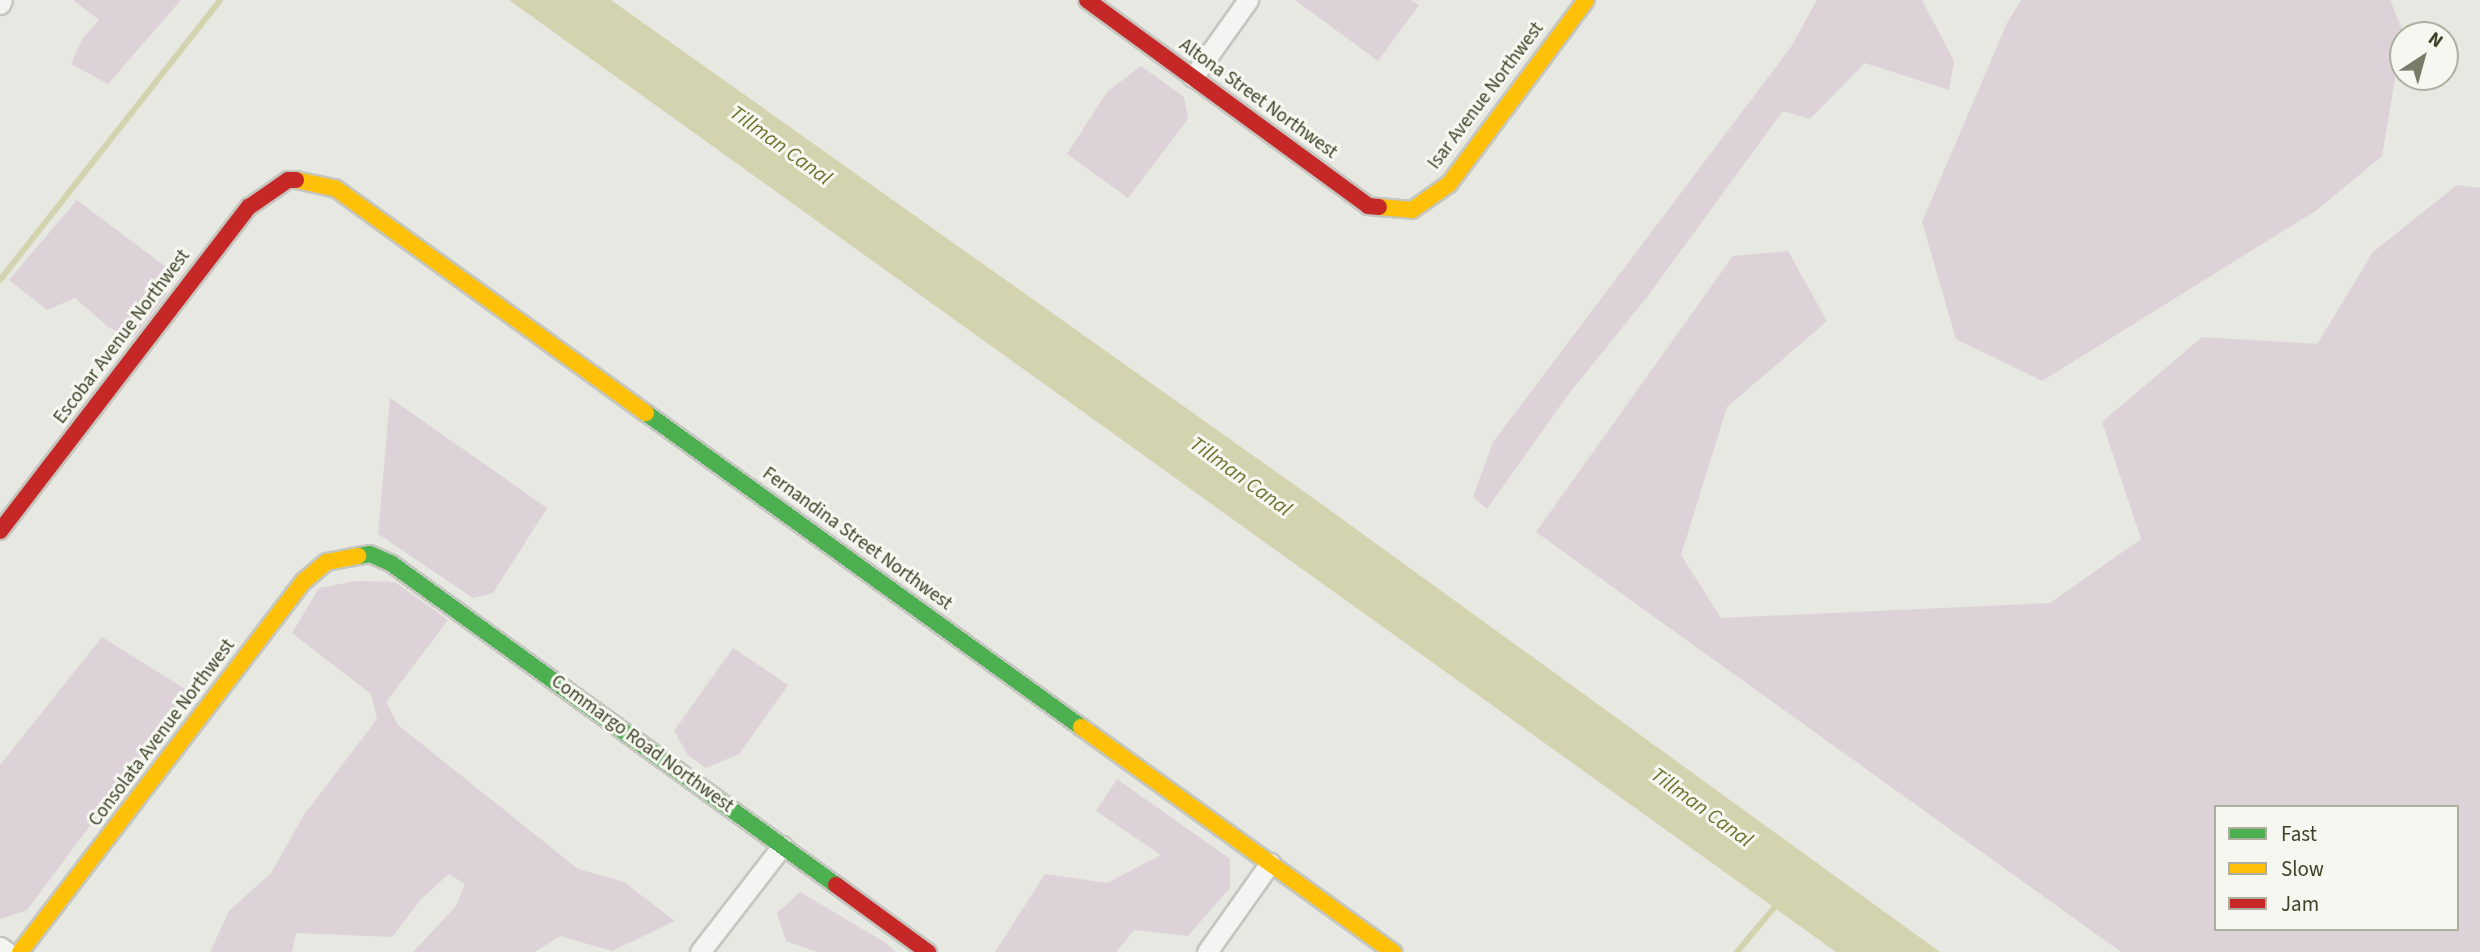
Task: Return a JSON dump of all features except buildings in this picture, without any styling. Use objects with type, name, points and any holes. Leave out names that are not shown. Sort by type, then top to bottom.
[{"type":"street","name":"Altona Street Northwest","points":[[1087,0],[1368,206],[1412,210]]},
{"type":"street","points":[[1193,77],[1248,0]]},
{"type":"street","name":"Isar Avenue Northwest","points":[[1412,210],[1449,184],[1586,0]]},
{"type":"street","name":"Escobar Avenue Northwest","points":[[0,531],[248,206],[288,180]]},
{"type":"street","name":"Fernandina Street Northwest","points":[[288,180],[312,180],[335,188],[1393,952]]},
{"type":"street","name":"Commargo Road Northwest","points":[[349,554],[370,554],[392,564],[928,952]]},
{"type":"street","name":"Consolata Avenue Northwest","points":[[20,952],[304,581],[327,562],[349,554]]},
{"type":"street","points":[[700,952],[782,846]]},
{"type":"street","points":[[1207,952],[1270,863]]},
{"type":"street","points":[[0,947],[7,952]]},
{"type":"shaded area","points":[[73,0],[181,0],[108,84],[71,64],[82,39],[99,20]]},
{"type":"shaded area","points":[[1295,0],[1411,0],[1419,5],[1378,61]]},
{"type":"shaded area","points":[[1817,0],[1922,0],[1954,61],[1949,90],[1865,63],[1810,119],[1783,111],[1647,297],[1567,396],[1487,509],[1473,497],[1493,442],[1791,47]]},
{"type":"shaded area","points":[[2021,0],[2390,0],[2399,21],[2389,21],[2389,91],[2393,91],[2382,156],[2317,210],[2042,381],[1956,339],[1922,222],[2007,23]]},
{"type":"shaded area","points":[[1141,66],[1184,97],[1188,119],[1128,198],[1067,154],[1107,92]]},
{"type":"shaded area","points":[[2457,185],[2480,188],[2480,952],[2121,952],[1536,532],[1733,256],[1788,251],[1827,321],[1727,407],[1681,555],[1721,618],[2050,603],[2141,539],[2102,422],[2202,337],[2317,344],[2373,252]]},
{"type":"shaded area","points":[[77,200],[165,266],[167,294],[133,338],[108,327],[75,298],[47,310],[9,280]]},
{"type":"shaded area","points":[[390,398],[547,508],[493,593],[473,598],[378,534]]},
{"type":"shaded area","points":[[356,581],[395,582],[448,620],[386,702],[398,725],[578,869],[624,882],[675,921],[612,951],[560,936],[535,952],[413,952],[456,906],[465,884],[449,874],[422,898],[392,937],[296,933],[292,952],[210,952],[229,911],[271,873],[304,815],[377,719],[371,694],[292,633],[319,588]]},
{"type":"shaded area","points":[[102,637],[190,692],[27,910],[0,919],[0,765]]},
{"type":"shaded area","points":[[733,648],[788,685],[739,754],[706,768],[688,755],[674,731]]},
{"type":"shaded area","points":[[1117,779],[1230,859],[1230,888],[1188,936],[1134,930],[1116,952],[995,952],[1045,874],[1107,883],[1161,855],[1096,811]]},
{"type":"shaded area","points":[[800,892],[886,943],[896,952],[817,952],[786,941],[777,913]]},
{"type":"water","name":"Tillman Canal","points":[[509,0],[611,0],[1320,503],[1940,952],[1836,952]]},
{"type":"waterway","points":[[0,280],[220,0]]},
{"type":"waterway","points":[[1737,952],[1778,903]]},
{"type":"traffic: fast","points":[[646,413],[1081,727]]},
{"type":"traffic: fast","points":[[358,556],[370,554],[392,564],[836,885]]},
{"type":"traffic: slow","points":[[1379,207],[1412,210],[1449,184],[1586,0]]},
{"type":"traffic: slow","points":[[296,180],[335,188],[646,413]]},
{"type":"traffic: slow","points":[[20,952],[304,581],[327,562],[358,556]]},
{"type":"traffic: slow","points":[[1081,727],[1393,952]]},
{"type":"traffic: jam","points":[[1087,0],[1368,206],[1379,207]]},
{"type":"traffic: jam","points":[[0,531],[249,207],[288,180],[296,180]]},
{"type":"traffic: jam","points":[[836,885],[928,952]]}]
